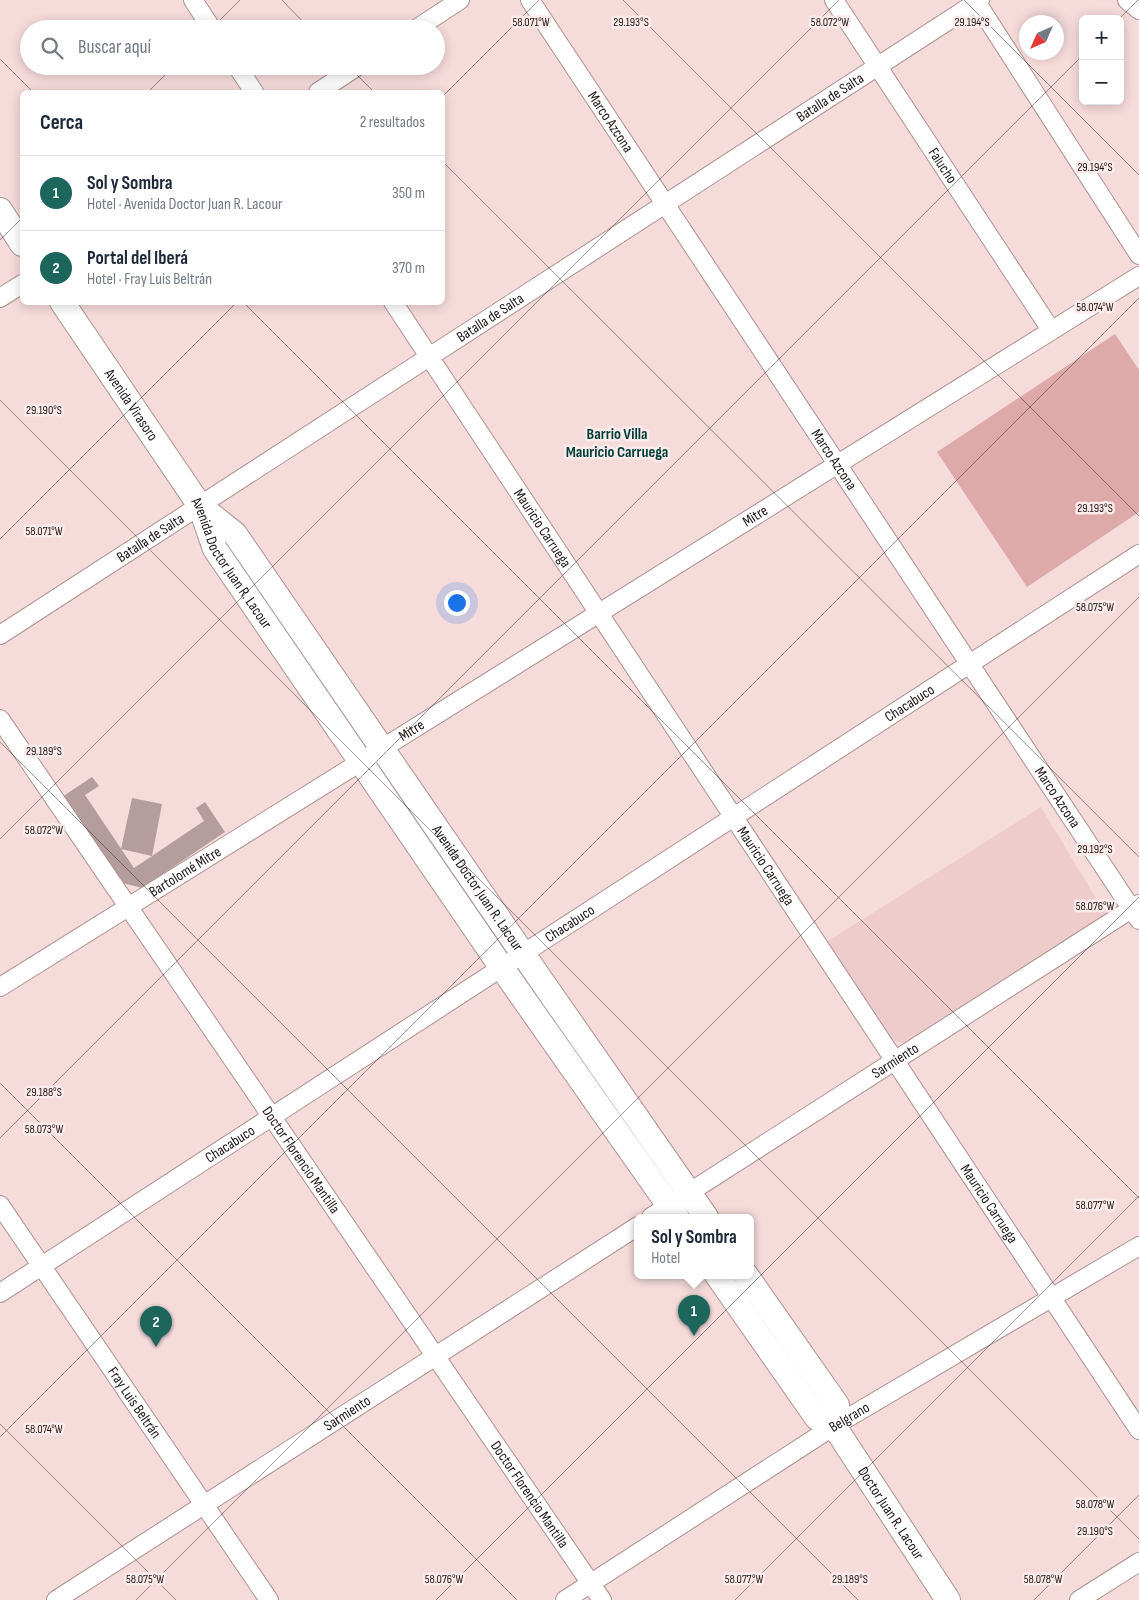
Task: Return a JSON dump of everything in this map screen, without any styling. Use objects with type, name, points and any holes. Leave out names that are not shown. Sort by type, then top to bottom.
[{"type":"street","points":[[193,0],[206,20]]},
{"type":"street","points":[[430,20],[460,0]]},
{"type":"street","name":"Marco Azcona","points":[[530,0],[1136,911]]},
{"type":"street","name":"Falucho","points":[[834,0],[1051,330]]},
{"type":"street","points":[[1127,0],[1139,10]]},
{"type":"street","points":[[978,1],[1139,255]]},
{"type":"street","name":"Batalla de Salta","points":[[0,635],[978,1]]},
{"type":"street","points":[[243,75],[253,90]]},
{"type":"street","points":[[321,90],[344,75]]},
{"type":"street","points":[[0,210],[20,241]]},
{"type":"street","name":"Mitre","points":[[372,756],[1139,276]]},
{"type":"street","points":[[0,298],[20,285]]},
{"type":"street","name":"Avenida Virasoro","points":[[64,305],[200,506]]},
{"type":"street","name":"Mauricio Carruega","points":[[396,305],[1139,1430]]},
{"type":"street","name":"Avenida Doctor Juan R. Lacour","points":[[200,506],[234,534],[502,968],[666,1213]]},
{"type":"street","name":"Chacabuco","points":[[0,1293],[1139,554]]},
{"type":"street","name":"Doctor Florencio Mantilla","points":[[0,718],[602,1600]]},
{"type":"street","name":"Avenida Doctor Juan R. Lacour","points":[[372,756],[522,954],[704,1214]]},
{"type":"street","name":"Bartolomé Mitre","points":[[0,987],[372,756]]},
{"type":"street","name":"Sarmiento","points":[[666,1213],[689,1193],[895,1061],[1136,911]]},
{"type":"street","name":"Fray Luis Beltrán","points":[[0,1205],[269,1600]]},
{"type":"street","name":"Sarmiento","points":[[56,1600],[634,1229]]},
{"type":"street","name":"Belgrano","points":[[566,1600],[834,1426],[1139,1246]]},
{"type":"street","points":[[720,1279],[817,1418],[834,1426],[836,1406],[749,1279]]},
{"type":"street","name":"Doctor Juan R. Lacour","points":[[834,1426],[948,1600]]},
{"type":"street","points":[[1079,1600],[1139,1562]]},
{"type":"shaded area","points":[[1115,334],[1139,370],[1139,512],[1027,587],[937,452]]},
{"type":"shaded area","points":[[1041,807],[1106,915],[907,1044],[892,1041],[825,943]]},
{"type":"building","points":[[92,777],[99,786],[85,795],[134,868],[204,821],[196,808],[205,802],[225,832],[142,888],[119,882],[62,797]]},
{"type":"building","points":[[132,798],[162,804],[152,856],[121,849]]},
{"type":"place","name":"Sol y Sombra","points":[[694,1336]]},
{"type":"place","name":"Portal del Iberá","points":[[156,1347]]},
{"type":"district","name":"Barrio Villa Mauricio Carruega","points":[[617,443]]}]
